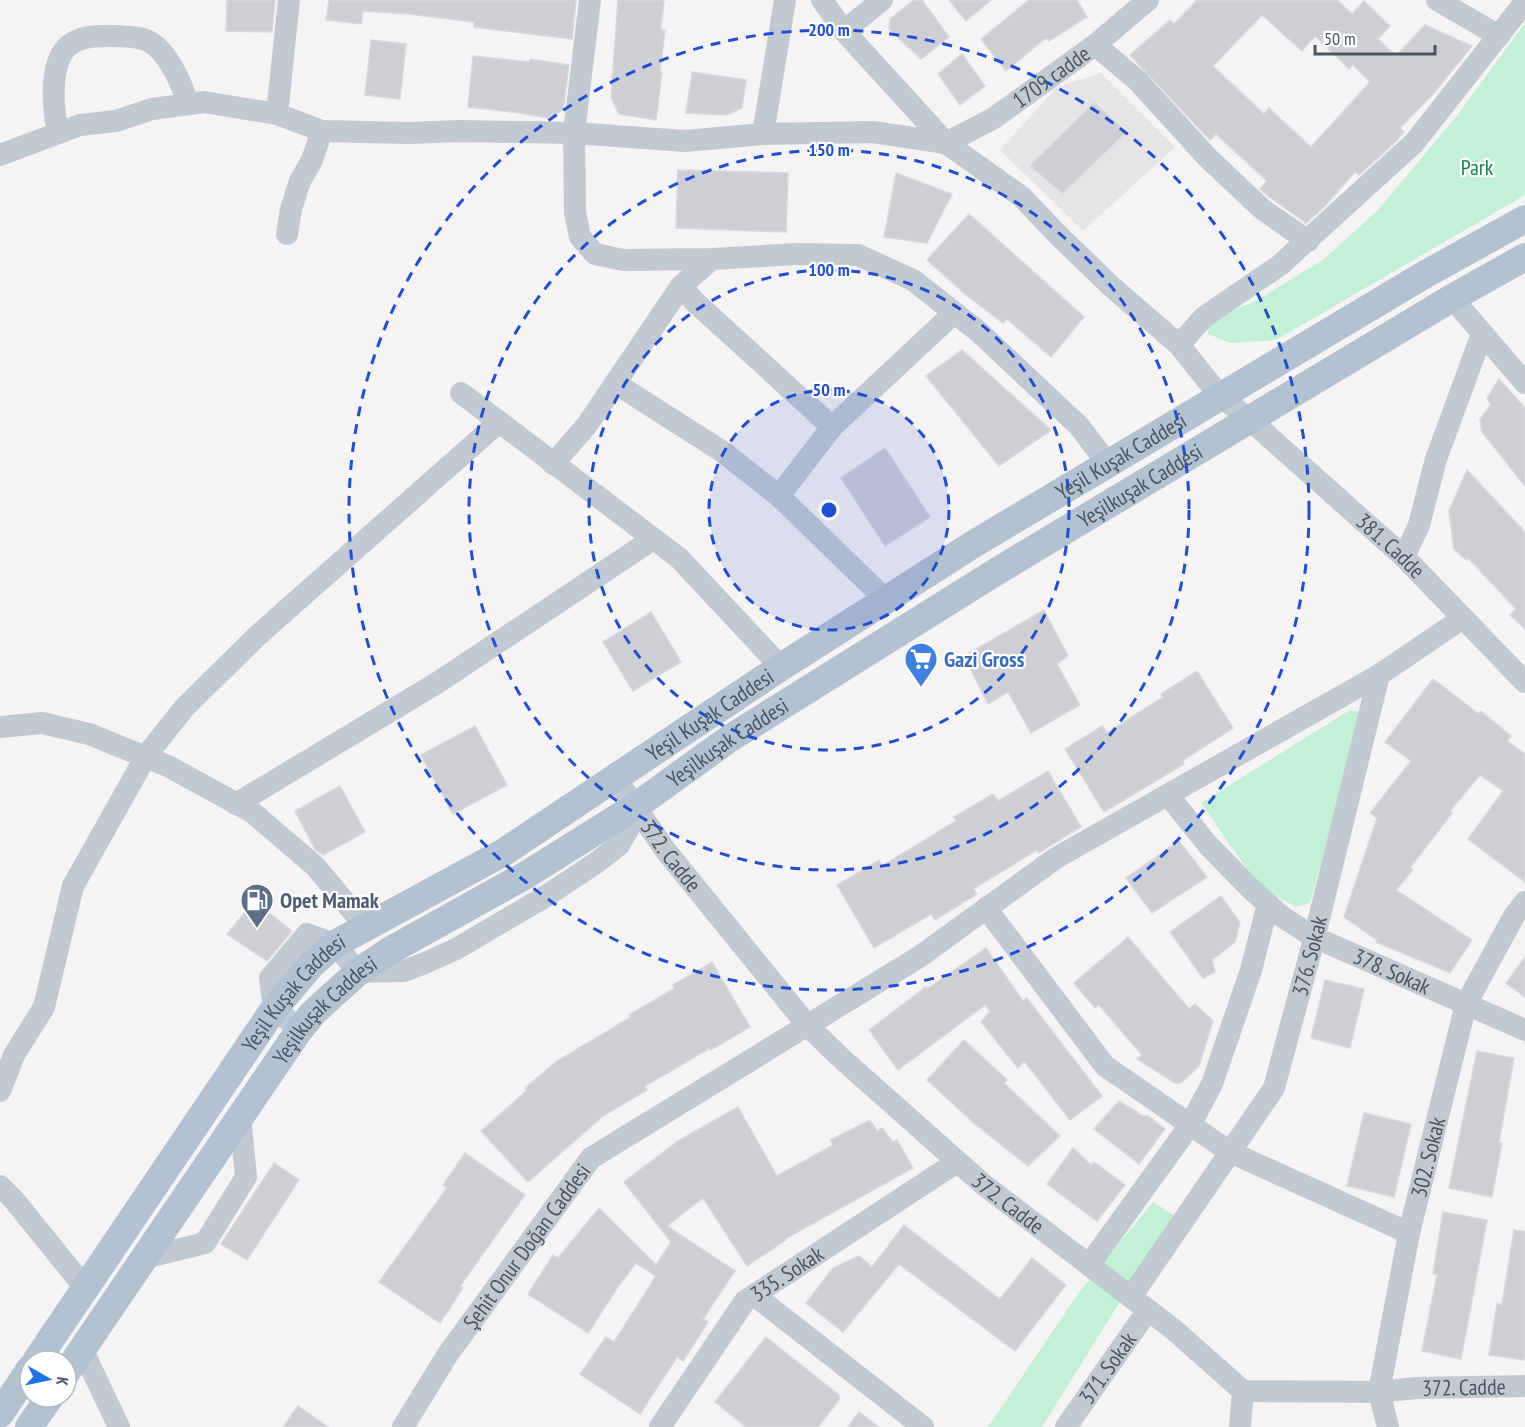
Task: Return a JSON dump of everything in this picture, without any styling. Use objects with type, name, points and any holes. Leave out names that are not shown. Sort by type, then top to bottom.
[{"type":"main road","name":"Yeşil Kuşak Caddesi","points":[[43,1349],[86,1289],[274,1009],[311,965],[335,944],[504,852],[614,776],[885,599],[1220,396],[1424,275],[1525,219]]},
{"type":"main road","name":"Yeşilkuşak Caddesi","points":[[78,1355],[300,1029],[314,1012],[358,972],[415,936],[526,875],[636,806],[729,739],[999,570],[1452,298],[1525,257]]},
{"type":"main road","name":"Yeşil Kuşak Caddesi","points":[[0,1414],[18,1385]]},
{"type":"main road","points":[[29,1427],[42,1409]]},
{"type":"street","points":[[277,114],[289,0]]},
{"type":"street","points":[[591,0],[574,133],[575,212],[580,237],[595,254],[622,260],[712,260],[797,254],[858,255],[913,280],[979,332],[1079,426],[1108,464]]},
{"type":"street","points":[[763,134],[785,0]]},
{"type":"street","points":[[822,0],[844,31],[946,143]]},
{"type":"street","points":[[844,31],[882,0]]},
{"type":"street","name":"1709 cadde","points":[[946,143],[994,118],[1095,45],[1148,0]]},
{"type":"street","points":[[1437,0],[1498,36]]},
{"type":"street","points":[[1179,345],[1204,317],[1280,265],[1308,241],[1414,143],[1525,2]]},
{"type":"street","points":[[58,132],[53,110],[54,79],[60,58],[71,43],[92,36],[124,36],[147,40],[162,53],[174,71],[187,104]]},
{"type":"street","points":[[1095,45],[1137,80],[1207,157],[1262,209],[1308,241]]},
{"type":"street","points":[[0,155],[80,125],[117,121],[152,109],[204,102],[277,114],[321,131],[574,133],[685,141],[763,134],[873,132],[946,143]]},
{"type":"street","points":[[287,234],[291,208],[300,181],[312,160],[321,131]]},
{"type":"street","name":"381. Cadde","points":[[946,143],[1022,197],[1104,279],[1179,345],[1220,396],[1404,557],[1523,677]]},
{"type":"street","points":[[553,464],[587,425],[681,286],[712,260]]},
{"type":"street","points":[[681,286],[695,302],[832,427]]},
{"type":"street","points":[[1452,298],[1525,383]]},
{"type":"street","points":[[779,496],[832,427],[954,313]]},
{"type":"street","points":[[1404,557],[1419,525],[1436,459],[1482,334]]},
{"type":"street","points":[[615,383],[723,452],[779,496],[885,599]]},
{"type":"street","points":[[462,393],[679,558],[781,667]]},
{"type":"street","points":[[0,1092],[14,1055],[44,1007],[73,886],[146,756],[184,708],[256,637],[499,422]]},
{"type":"street","points":[[236,804],[437,683],[653,539]]},
{"type":"street","points":[[1379,675],[1463,618]]},
{"type":"street","name":"Şehit Onur Doğan Caddesi","points":[[403,1427],[448,1354],[591,1158],[919,957],[1056,858],[1379,675]]},
{"type":"street","name":"376. Sokak","points":[[1140,1303],[1230,1152],[1274,1088],[1314,938],[1379,675]]},
{"type":"street","points":[[0,727],[42,723],[89,734],[168,766],[252,812],[315,866],[365,926]]},
{"type":"street","name":"372. Cadde","points":[[614,776],[666,851],[808,1026],[984,1185],[1173,1329],[1243,1390],[1379,1392],[1416,1388],[1525,1386]]},
{"type":"street","name":"378. Sokak","points":[[1168,795],[1208,845],[1268,904],[1281,916],[1314,938],[1525,1030]]},
{"type":"street","name":"302. Sokak","points":[[1388,1427],[1379,1392],[1409,1233],[1466,1004],[1514,916],[1525,902]]},
{"type":"street","points":[[1089,1265],[1190,1125],[1212,1083],[1251,970],[1268,904]]},
{"type":"street","points":[[986,909],[1105,1066],[1230,1152],[1409,1233]]},
{"type":"street","points":[[335,944],[358,972]]},
{"type":"street","points":[[274,1009],[300,1029]]},
{"type":"street","points":[[144,1258],[205,1243],[246,1177],[240,1116]]},
{"type":"street","name":"335. Sokak","points":[[660,1427],[745,1301],[957,1162]]},
{"type":"street","points":[[0,1186],[86,1289]]},
{"type":"street","points":[[754,1295],[923,1427]]},
{"type":"street","name":"371. Sokak","points":[[1066,1427],[1140,1303]]},
{"type":"street","points":[[82,1349],[120,1427]]},
{"type":"street","points":[[1240,1427],[1243,1390]]},
{"type":"shaded area","points":[[1101,73],[1175,147],[1083,231],[1000,150],[1057,87]]},
{"type":"green space","name":"Park","points":[[1525,23],[1525,195],[1276,340],[1230,343],[1208,334],[1206,322],[1256,301],[1324,259],[1378,210],[1456,117]]},
{"type":"green space","points":[[1350,710],[1361,712],[1358,730],[1310,903],[1296,907],[1266,890],[1249,872],[1201,803]]},
{"type":"green space","points":[[1153,1202],[1174,1215],[1042,1427],[988,1427],[1080,1291]]},
{"type":"building","points":[[227,0],[275,0],[272,32],[226,31]]},
{"type":"building","points":[[329,0],[576,0],[572,39],[474,27],[474,22],[408,14],[363,11],[361,24],[326,20]]},
{"type":"building","points":[[618,0],[664,0],[661,30],[665,30],[656,120],[619,114],[611,97]]},
{"type":"building","points":[[914,0],[922,0],[949,37],[921,59],[889,29],[890,19]]},
{"type":"building","points":[[949,0],[991,0],[966,21]]},
{"type":"building","points":[[1029,0],[1077,0],[1087,17],[1049,41],[1046,38],[1006,71],[981,39]]},
{"type":"building","points":[[1197,0],[1337,0],[1352,14],[1364,1],[1390,26],[1378,39],[1396,56],[1425,25],[1472,46],[1434,93],[1400,128],[1404,132],[1392,145],[1359,175],[1355,172],[1324,207],[1306,223],[1260,189],[1267,181],[1216,134],[1210,140],[1130,55],[1170,20],[1174,24]],"holes":[[[1262,15],[1302,51],[1315,36],[1349,69],[1353,65],[1370,82],[1311,147],[1269,108],[1264,114],[1213,66]]]},
{"type":"building","points":[[371,40],[406,44],[400,99],[365,95]]},
{"type":"building","points":[[962,54],[985,86],[960,105],[938,74]]},
{"type":"building","points":[[473,56],[529,62],[530,59],[569,65],[563,110],[547,118],[468,107]]},
{"type":"building","points":[[692,72],[746,80],[742,108],[727,115],[686,113]]},
{"type":"building","points":[[1094,103],[1126,132],[1063,193],[1030,166]]},
{"type":"building","points":[[678,170],[788,173],[786,232],[676,228]]},
{"type":"building","points":[[896,173],[952,194],[927,243],[884,237]]},
{"type":"building","points":[[969,214],[1084,317],[1051,357],[1007,319],[1003,323],[965,294],[927,260]]},
{"type":"building","points":[[962,350],[1051,430],[999,466],[926,376]]},
{"type":"building","points":[[1499,379],[1525,408],[1525,486],[1482,432],[1480,419],[1491,405],[1487,398]]},
{"type":"building","points":[[885,448],[930,517],[885,546],[841,478]]},
{"type":"building","points":[[1467,470],[1525,532],[1525,629],[1510,615],[1516,609],[1468,558],[1466,560],[1454,549],[1449,511]]},
{"type":"building","points":[[1044,610],[1068,656],[1057,664],[1080,705],[1031,733],[1008,692],[988,704],[964,656]]},
{"type":"building","points":[[651,612],[681,662],[633,691],[603,642]]},
{"type":"building","points":[[1197,671],[1233,728],[1182,761],[1184,764],[1104,812],[1065,749],[1102,726],[1107,733],[1163,697],[1161,694]]},
{"type":"building","points":[[1433,679],[1479,714],[1481,711],[1511,736],[1507,741],[1525,754],[1525,882],[1468,839],[1503,791],[1480,775],[1450,811],[1452,813],[1410,868],[1413,870],[1396,890],[1472,940],[1450,973],[1376,942],[1377,940],[1344,917],[1377,818],[1370,813],[1411,761],[1385,742]]},
{"type":"building","points":[[475,726],[507,785],[453,814],[421,755]]},
{"type":"building","points":[[1048,771],[1081,827],[1038,853],[1037,850],[973,889],[977,894],[935,920],[931,914],[874,948],[837,885],[879,860],[882,866],[956,821],[954,817],[993,794],[998,801]]},
{"type":"building","points":[[340,786],[365,832],[323,855],[315,849],[295,811]]},
{"type":"building","points":[[1179,841],[1207,877],[1152,913],[1126,878]]},
{"type":"building","points":[[1221,896],[1240,923],[1235,942],[1212,960],[1215,972],[1203,978],[1170,932]]},
{"type":"building","points":[[254,901],[292,931],[267,961],[227,934]]},
{"type":"building","points":[[1128,937],[1189,1009],[1195,1004],[1213,1021],[1199,1066],[1181,1083],[1175,1083],[1137,1059],[1142,1055],[1099,1005],[1095,1008],[1074,983]]},
{"type":"building","points":[[986,948],[1023,1001],[1027,998],[1102,1096],[1070,1120],[1024,1061],[1018,1068],[981,1022],[990,1011],[985,1005],[898,1070],[869,1030],[926,987],[927,989]]},
{"type":"building","points":[[1525,957],[1525,997],[1506,983]]},
{"type":"building","points":[[712,962],[750,1027],[645,1086],[647,1090],[603,1116],[528,1182],[481,1131],[527,1090],[525,1088],[557,1061],[631,1017],[629,1015],[675,988],[673,985]]},
{"type":"building","points":[[1325,980],[1364,989],[1350,1048],[1311,1038]]},
{"type":"building","points":[[964,1040],[1007,1080],[1004,1083],[1060,1136],[1028,1166],[976,1125],[927,1080]]},
{"type":"building","points":[[1477,1051],[1514,1058],[1492,1197],[1449,1188]]},
{"type":"building","points":[[1119,1101],[1143,1116],[1148,1116],[1165,1129],[1139,1164],[1094,1129]]},
{"type":"building","points":[[738,1107],[777,1176],[833,1145],[830,1140],[870,1120],[877,1131],[882,1128],[893,1142],[897,1140],[913,1168],[785,1239],[747,1266],[703,1198],[667,1226],[735,1271],[703,1319],[708,1322],[683,1361],[677,1357],[640,1414],[580,1374],[606,1337],[614,1342],[656,1276],[636,1263],[588,1333],[528,1294],[553,1255],[558,1258],[599,1208],[656,1265],[671,1242],[624,1182],[678,1141]]},
{"type":"building","points":[[1364,1113],[1411,1124],[1394,1197],[1347,1186]]},
{"type":"building","points":[[1073,1148],[1091,1165],[1094,1162],[1125,1185],[1097,1221],[1047,1184]]},
{"type":"building","points":[[465,1153],[525,1195],[460,1286],[463,1288],[440,1323],[379,1282],[447,1188],[443,1185]]},
{"type":"building","points":[[274,1163],[299,1180],[247,1260],[221,1244]]},
{"type":"building","points":[[1443,1212],[1487,1220],[1461,1359],[1422,1351],[1437,1275],[1433,1274]]},
{"type":"building","points":[[904,1225],[1000,1299],[1032,1258],[1066,1285],[1015,1351],[899,1264],[843,1332],[806,1303],[833,1268],[859,1256],[872,1267]]},
{"type":"building","points":[[1514,1230],[1525,1232],[1525,1360],[1489,1355],[1497,1304],[1502,1305]]},
{"type":"building","points":[[766,1337],[839,1395],[839,1400],[818,1427],[746,1427],[715,1402]]},
{"type":"building","points":[[298,1406],[328,1427],[283,1427]]},
{"type":"building","points":[[859,1412],[879,1427],[848,1427]]},
{"type":"place","name":"Gazi Gross","points":[[921,688]]},
{"type":"place","name":"Opet Mamak","points":[[257,929]]}]
